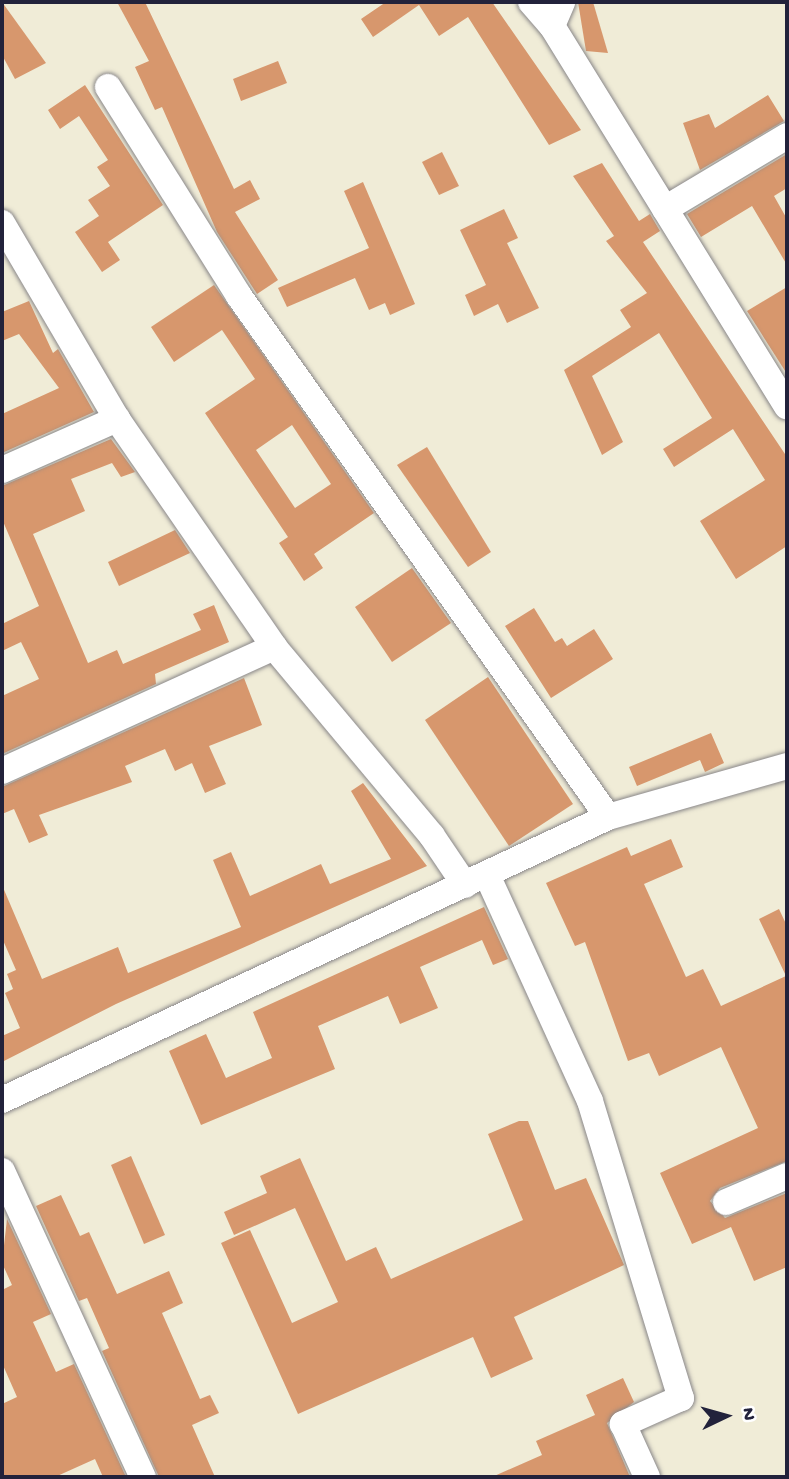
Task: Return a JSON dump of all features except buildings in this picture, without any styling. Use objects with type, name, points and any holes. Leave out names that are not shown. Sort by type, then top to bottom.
[{"type":"street","points":[[531,2],[552,26],[787,406]]},
{"type":"street","points":[[552,26],[562,2]]},
{"type":"street","points":[[108,87],[239,296],[608,817]]},
{"type":"street","points":[[665,209],[787,136]]},
{"type":"street","points":[[2,223],[117,419],[274,647],[432,836],[476,880],[590,1101],[681,1398],[623,1424],[647,1477]]},
{"type":"street","points":[[2,470],[117,419]]},
{"type":"street","points":[[2,771],[274,647]]},
{"type":"street","points":[[2,1100],[608,817],[787,766]]},
{"type":"street","points":[[2,1171],[143,1477]]},
{"type":"street","points":[[726,1202],[787,1176]]}]
